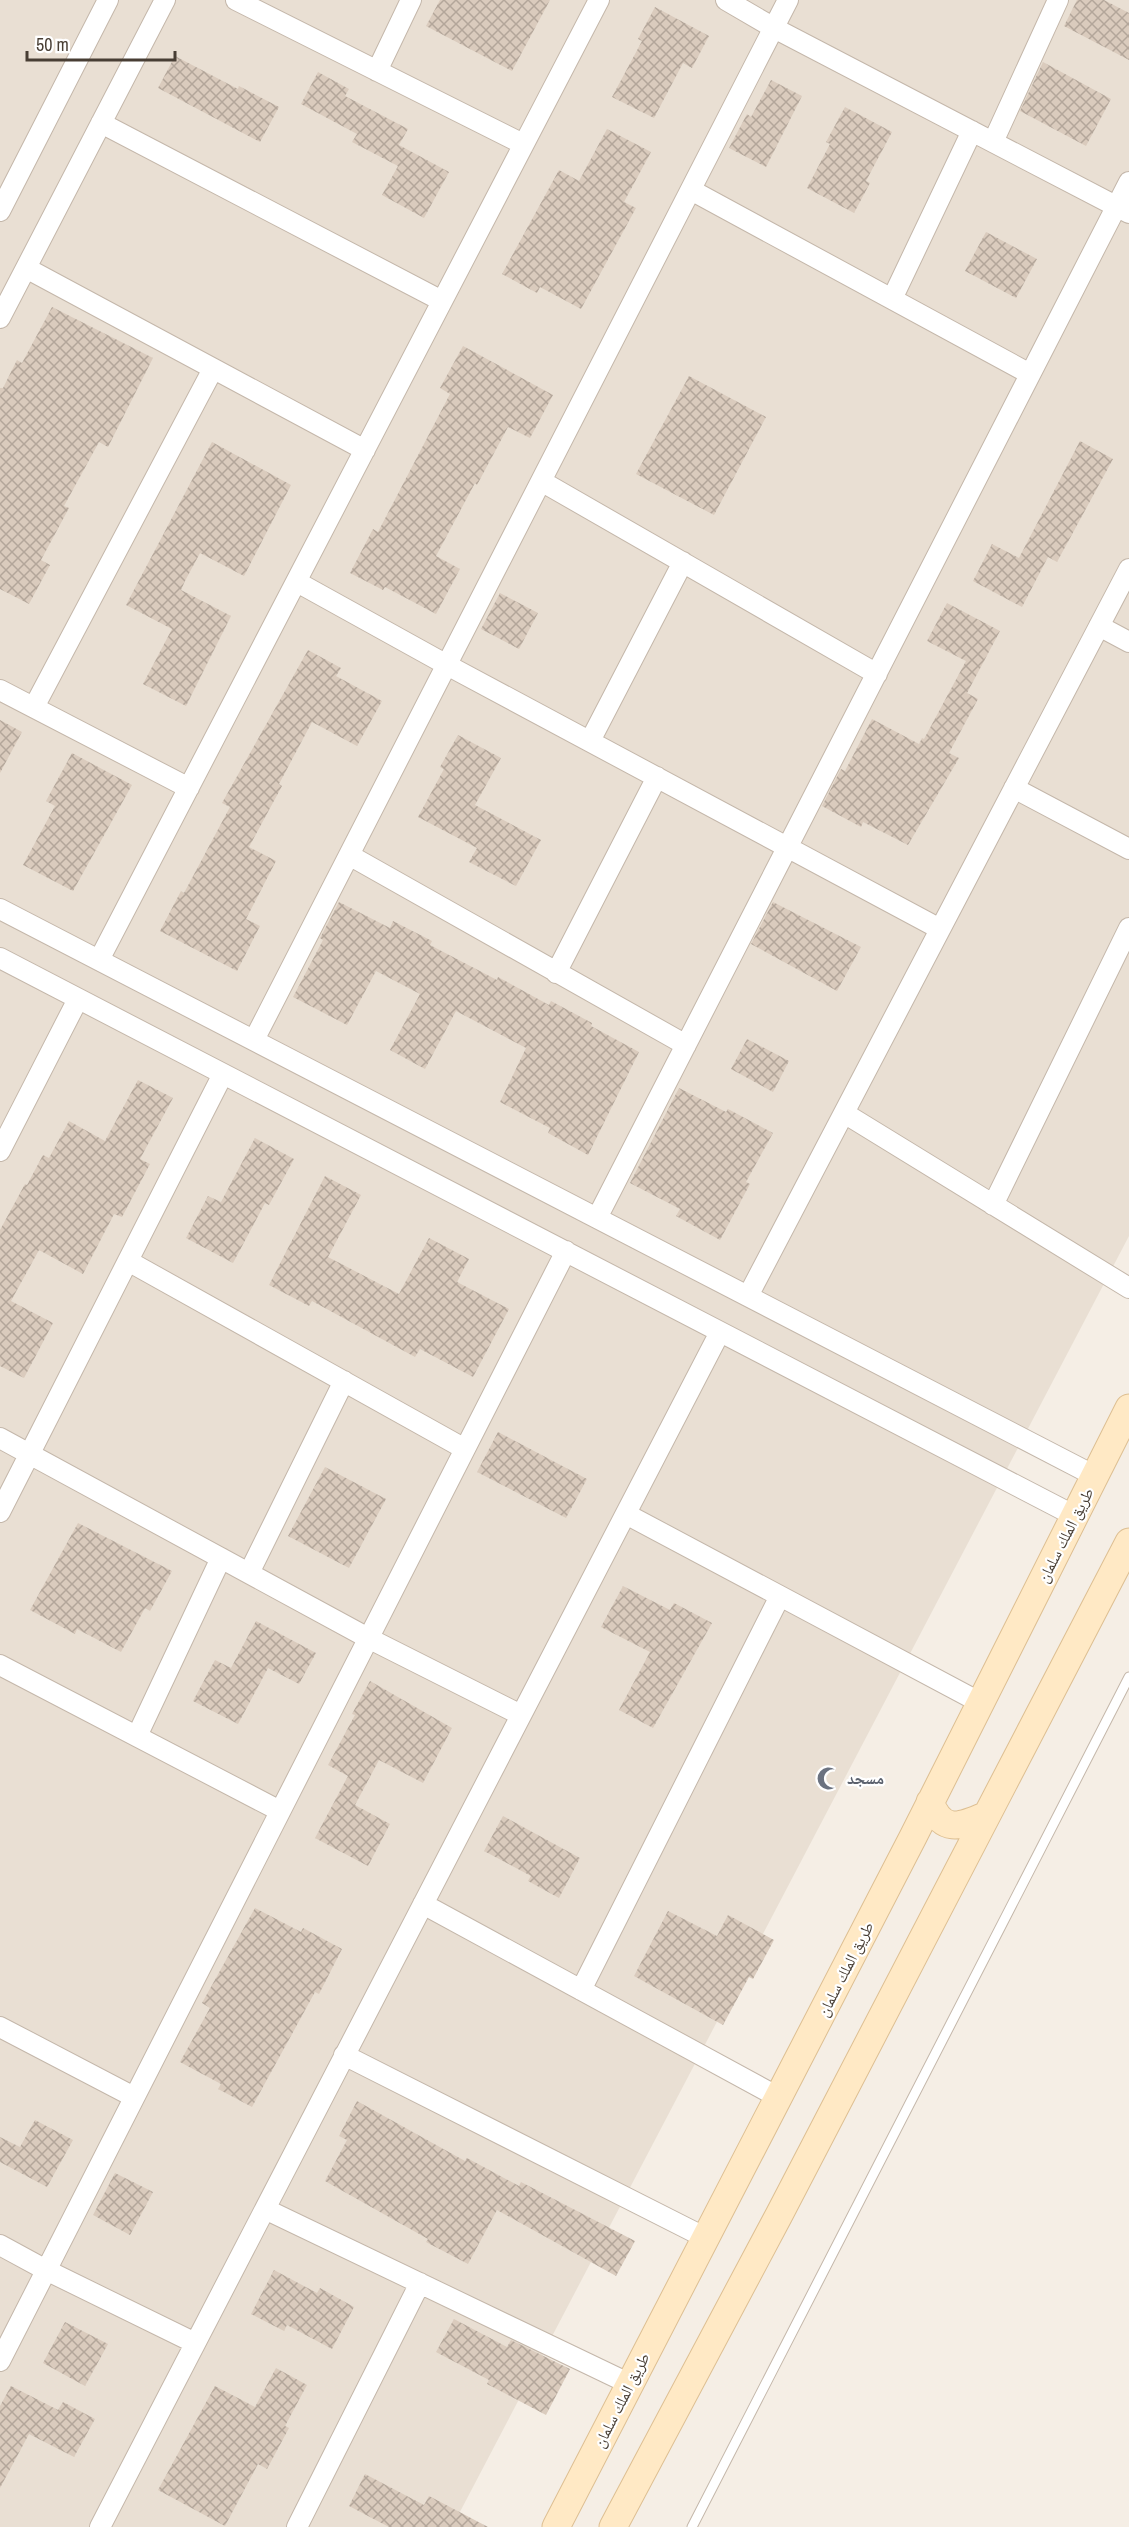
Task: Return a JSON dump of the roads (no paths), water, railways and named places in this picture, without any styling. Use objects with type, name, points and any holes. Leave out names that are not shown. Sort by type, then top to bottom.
[{"type":"main road","name":"طريق الملك سلمان","points":[[556,2527],[981,1703],[1129,1408]]},
{"type":"main road","points":[[613,2527],[1129,1542]]},
{"type":"main road","points":[[930,1802],[935,1816],[941,1822],[952,1825],[965,1824],[987,1815]]},
{"type":"street","points":[[0,211],[108,0]]},
{"type":"street","points":[[0,318],[165,0]]},
{"type":"street","points":[[236,0],[524,144]]},
{"type":"street","points":[[377,71],[411,0]]},
{"type":"street","points":[[99,960],[599,0]]},
{"type":"street","points":[[726,0],[774,28],[1123,209]]},
{"type":"street","points":[[254,1040],[788,0]]},
{"type":"street","points":[[993,142],[1058,0]]},
{"type":"street","points":[[102,123],[442,301]]},
{"type":"street","points":[[892,299],[972,131]]},
{"type":"street","points":[[597,1218],[1030,375],[1123,209],[1129,182]]},
{"type":"street","points":[[691,190],[1030,375]]},
{"type":"street","points":[[26,268],[365,450]]},
{"type":"street","points":[[34,707],[213,369]]},
{"type":"street","points":[[541,481],[877,674]]},
{"type":"street","points":[[590,741],[683,562]]},
{"type":"street","points":[[748,1296],[1129,569]]},
{"type":"street","points":[[297,582],[447,665],[940,929]]},
{"type":"street","points":[[1099,626],[1129,642]]},
{"type":"street","points":[[0,690],[189,788]]},
{"type":"street","points":[[556,973],[657,777]]},
{"type":"street","points":[[1014,788],[1129,849]]},
{"type":"street","points":[[349,855],[686,1045]]},
{"type":"street","points":[[0,909],[1095,1476]]},
{"type":"street","points":[[993,1205],[1129,928]]},
{"type":"street","points":[[0,958],[1075,1515]]},
{"type":"street","points":[[0,1151],[78,999]]},
{"type":"street","points":[[0,1512],[223,1074]]},
{"type":"street","points":[[844,1113],[1129,1288]]},
{"type":"street","points":[[0,2361],[566,1251]]},
{"type":"street","points":[[128,1261],[465,1449]]},
{"type":"street","points":[[100,2527],[720,1332]]},
{"type":"street","points":[[249,1573],[344,1381]]},
{"type":"street","points":[[0,1438],[368,1638],[521,1715]]},
{"type":"street","points":[[626,1514],[981,1703]]},
{"type":"street","points":[[136,1736],[221,1558]]},
{"type":"street","points":[[581,1990],[780,1596]]},
{"type":"street","points":[[0,1665],[280,1811]]},
{"type":"street","points":[[423,1904],[778,2097]]},
{"type":"street","points":[[0,2027],[134,2097]]},
{"type":"street","points":[[344,2055],[705,2238]]},
{"type":"street","points":[[265,2208],[630,2384]]},
{"type":"street","points":[[0,2245],[46,2271],[195,2343]]},
{"type":"street","points":[[297,2527],[420,2283]]},
{"type":"lane","points":[[692,2527],[1129,1677]]},
{"type":"place","name":"مسجد","points":[[829,1778]]}]
